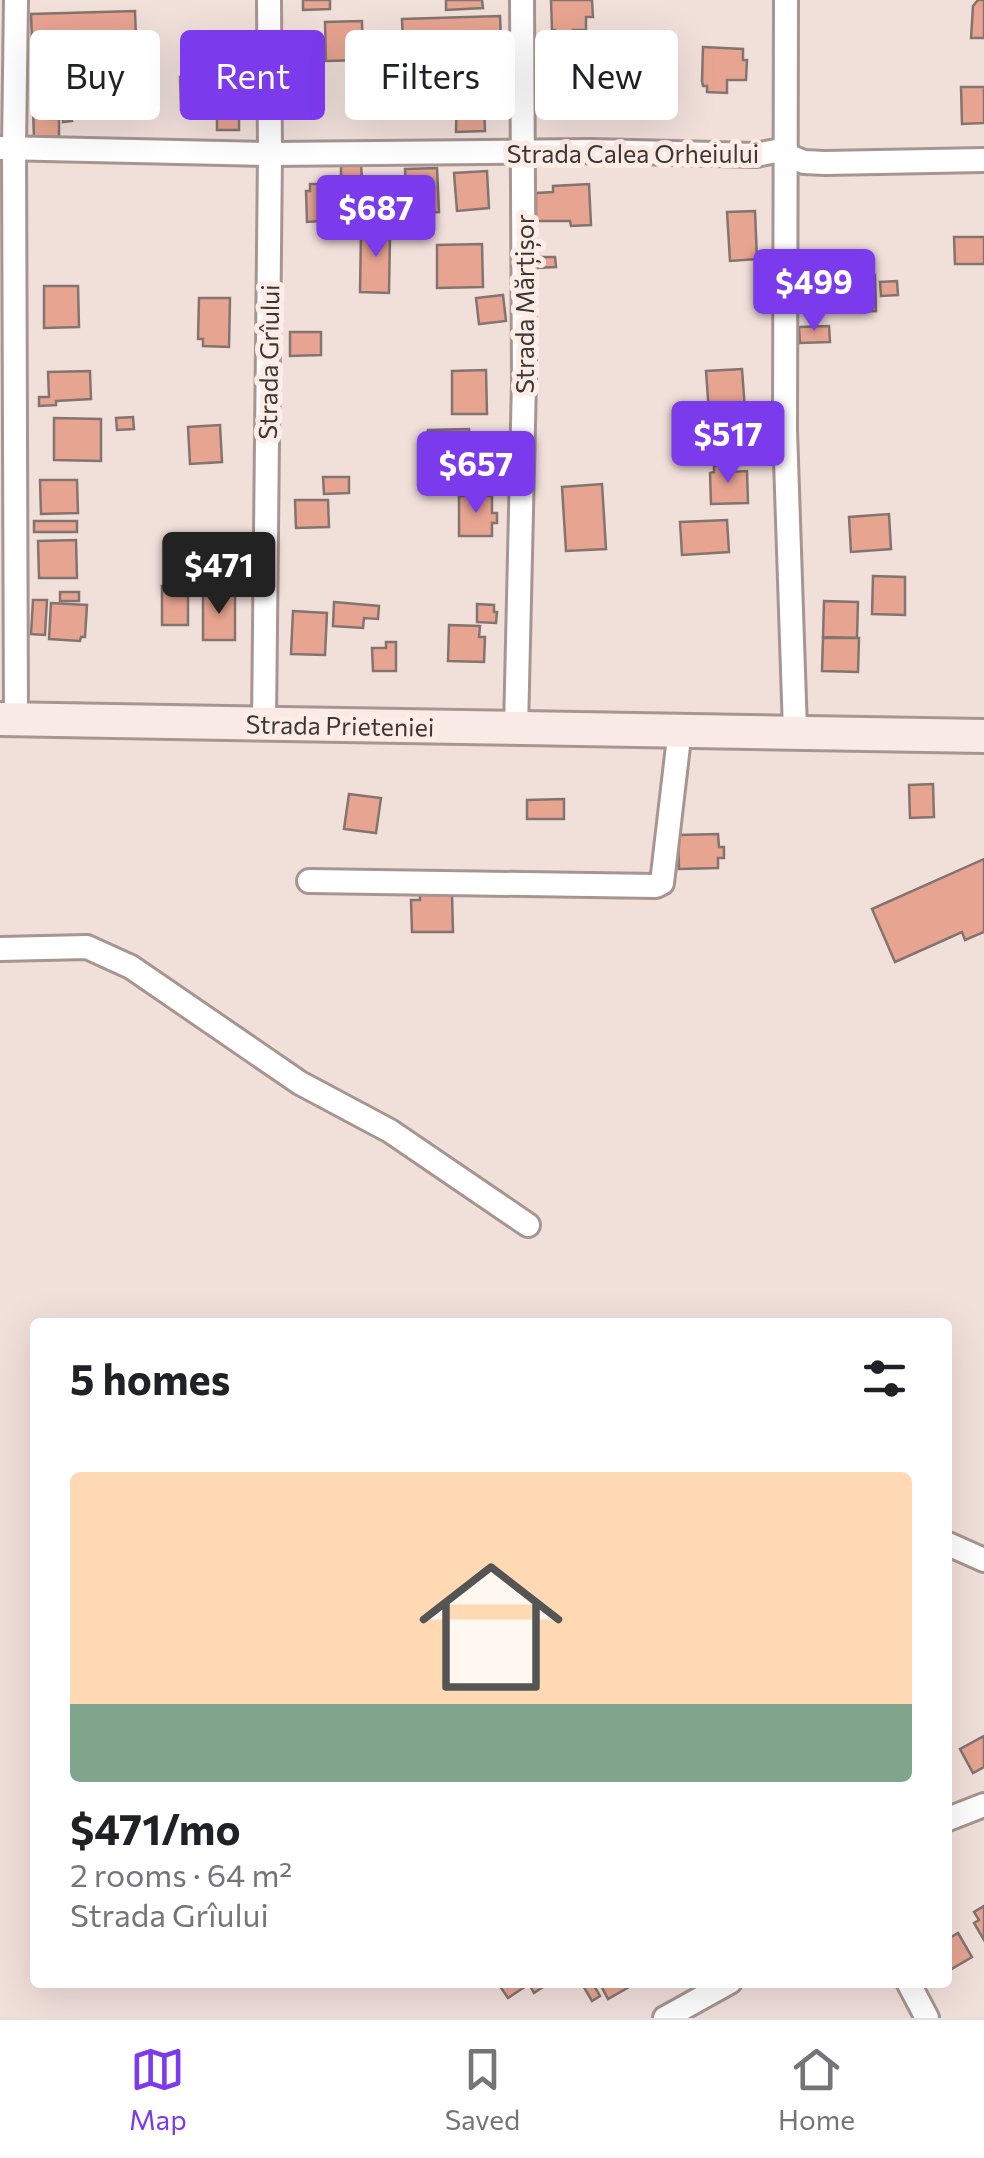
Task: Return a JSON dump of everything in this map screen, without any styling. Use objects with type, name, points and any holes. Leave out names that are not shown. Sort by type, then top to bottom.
[{"type":"street","points":[[8,719],[7,148],[16,0]]},
{"type":"street","name":"Strada Grîului","points":[[264,723],[269,0]]},
{"type":"street","name":"Strada Mărțișor","points":[[516,729],[524,401],[522,0]]},
{"type":"street","points":[[786,0],[786,430],[796,731]]},
{"type":"street","name":"Strada Calea Orheiului","points":[[7,148],[270,154],[786,152],[804,162],[825,163],[984,160]]},
{"type":"street","name":"Strada Prieteniei","points":[[8,719],[984,736]]},
{"type":"street","points":[[309,881],[656,886],[662,883],[680,729]]},
{"type":"street","points":[[0,949],[86,947],[131,967],[300,1082],[390,1130],[528,1225]]},
{"type":"street","points":[[952,1546],[984,1560]]},
{"type":"street","points":[[952,1817],[984,1805]]},
{"type":"street","points":[[666,2018],[719,1988]]},
{"type":"street","points":[[911,1988],[927,2018]]},
{"type":"building","points":[[303,0],[330,0],[330,9],[303,10]]},
{"type":"building","points":[[446,0],[482,0],[483,8],[446,10]]},
{"type":"building","points":[[551,0],[592,0],[593,17],[586,17],[586,30],[552,30]]},
{"type":"building","points":[[984,0],[984,38],[971,38],[973,6]]},
{"type":"building","points":[[135,11],[136,30],[32,30],[31,14]]},
{"type":"building","points":[[500,16],[501,30],[402,30],[402,19]]},
{"type":"building","points":[[362,21],[362,30],[345,30],[345,60],[326,61],[325,22]]},
{"type":"building","points":[[703,47],[743,49],[746,80],[727,80],[727,93],[707,92],[702,81]]},
{"type":"building","points":[[961,87],[984,87],[984,123],[962,124]]},
{"type":"building","points":[[33,120],[59,120],[59,139],[34,139]]},
{"type":"building","points":[[217,120],[239,120],[239,130],[217,130]]},
{"type":"building","points":[[456,120],[485,120],[485,131],[456,132]]},
{"type":"building","points":[[361,165],[362,178],[341,179],[341,166]]},
{"type":"building","points":[[437,168],[439,212],[407,214],[405,169]]},
{"type":"building","points":[[487,171],[489,208],[457,211],[454,173]]},
{"type":"building","points":[[310,184],[332,184],[336,199],[346,198],[347,220],[321,227],[321,221],[307,222],[306,191],[310,191]]},
{"type":"building","points":[[589,184],[591,225],[536,221],[536,193],[553,192],[553,186]]},
{"type":"building","points":[[755,211],[757,259],[730,261],[727,212]]},
{"type":"building","points":[[389,225],[396,225],[396,235],[390,235],[389,293],[360,292],[361,230],[389,230]]},
{"type":"building","points":[[954,237],[984,237],[984,264],[955,264]]},
{"type":"building","points":[[482,244],[483,287],[437,288],[437,245]]},
{"type":"building","points":[[535,257],[555,257],[556,267],[535,268]]},
{"type":"building","points":[[875,275],[876,311],[853,312],[853,303],[841,303],[840,276]]},
{"type":"building","points":[[897,281],[898,295],[881,296],[880,282]]},
{"type":"building","points":[[44,286],[78,286],[79,327],[44,328]]},
{"type":"building","points":[[503,295],[506,321],[479,324],[476,298]]},
{"type":"building","points":[[199,298],[230,298],[229,347],[203,346],[203,339],[198,339]]},
{"type":"building","points":[[829,326],[830,342],[800,343],[799,327]]},
{"type":"building","points":[[290,332],[321,332],[321,355],[290,356]]},
{"type":"building","points":[[742,369],[745,410],[709,413],[706,371]]},
{"type":"building","points":[[486,370],[487,414],[452,414],[452,371]]},
{"type":"building","points":[[90,371],[91,399],[39,406],[39,397],[49,397],[48,372]]},
{"type":"building","points":[[133,417],[134,429],[117,430],[116,418]]},
{"type":"building","points":[[54,418],[101,419],[101,461],[54,460]]},
{"type":"building","points":[[708,418],[739,419],[739,456],[708,455]]},
{"type":"building","points":[[220,425],[222,462],[190,464],[188,427]]},
{"type":"building","points":[[469,429],[473,470],[430,472],[428,430]]},
{"type":"building","points":[[729,465],[729,472],[747,471],[748,503],[711,504],[710,473],[714,466]]},
{"type":"building","points":[[323,477],[349,477],[349,493],[324,494]]},
{"type":"building","points":[[40,480],[77,480],[78,513],[41,514]]},
{"type":"building","points":[[602,484],[606,549],[566,551],[562,487]]},
{"type":"building","points":[[459,496],[492,496],[492,513],[497,513],[497,523],[492,523],[492,536],[459,536]]},
{"type":"building","points":[[295,500],[328,500],[329,527],[296,528]]},
{"type":"building","points":[[889,514],[891,549],[851,552],[849,517]]},
{"type":"building","points":[[727,520],[729,552],[682,555],[680,522]]},
{"type":"building","points":[[34,521],[77,521],[77,532],[34,532]]},
{"type":"building","points":[[76,540],[77,578],[39,578],[38,541]]},
{"type":"building","points":[[203,552],[230,552],[233,586],[199,588]]},
{"type":"building","points":[[873,576],[905,577],[905,615],[872,614]]},
{"type":"building","points":[[162,586],[188,586],[188,625],[162,625]]},
{"type":"building","points":[[60,592],[79,592],[79,601],[60,601]]},
{"type":"building","points":[[203,594],[235,594],[235,640],[203,640]]},
{"type":"building","points":[[33,600],[47,600],[45,635],[31,634]]},
{"type":"building","points":[[824,601],[858,602],[857,638],[823,637]]},
{"type":"building","points":[[334,602],[379,606],[378,619],[364,618],[363,628],[333,626]]},
{"type":"building","points":[[51,603],[87,605],[85,637],[80,641],[49,639]]},
{"type":"building","points":[[477,604],[494,605],[496,623],[477,622]]},
{"type":"building","points":[[293,611],[327,613],[325,655],[291,654]]},
{"type":"building","points":[[449,625],[480,626],[479,637],[485,637],[484,662],[448,661]]},
{"type":"building","points":[[823,638],[859,638],[858,672],[822,671]]},
{"type":"building","points":[[386,642],[396,642],[396,671],[373,671],[372,648],[386,648]]},
{"type":"building","points":[[933,784],[934,817],[910,818],[909,785]]},
{"type":"building","points":[[349,794],[381,798],[376,833],[344,829]]},
{"type":"building","points":[[564,799],[564,819],[527,819],[527,800]]},
{"type":"building","points":[[718,834],[724,858],[718,858],[718,868],[679,869],[678,835]]},
{"type":"building","points":[[984,859],[984,932],[965,940],[962,932],[895,962],[872,909]]},
{"type":"building","points":[[420,893],[452,893],[453,932],[412,932],[411,900],[420,900]]},
{"type":"building","points":[[984,1736],[984,1767],[973,1773],[960,1749]]},
{"type":"building","points":[[984,1906],[984,1940],[974,1923],[979,1920],[974,1912]]},
{"type":"building","points":[[958,1933],[972,1957],[952,1969],[952,1937]]},
{"type":"building","points":[[501,1988],[523,1988],[508,1998]]},
{"type":"building","points":[[584,1988],[595,1988],[600,1996],[592,2001]]},
{"type":"building","points":[[602,1988],[627,1988],[608,1999]]}]
